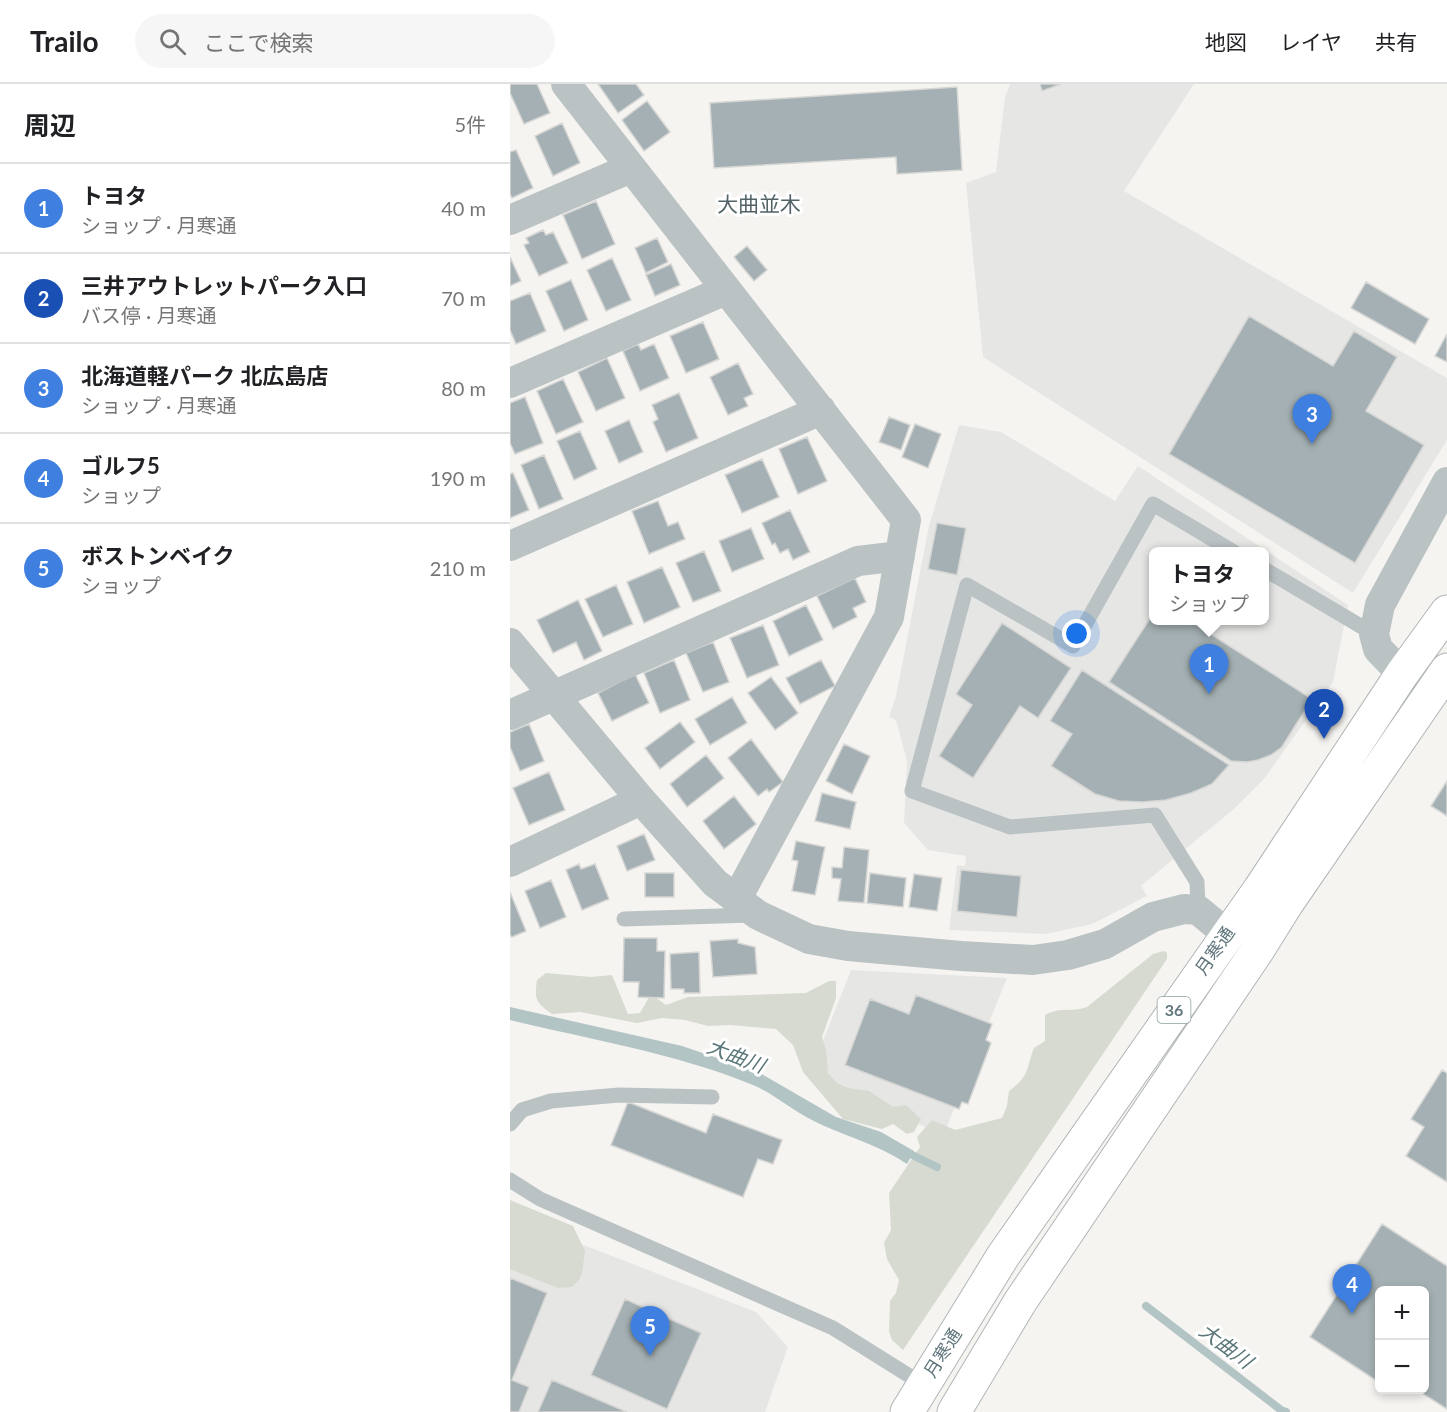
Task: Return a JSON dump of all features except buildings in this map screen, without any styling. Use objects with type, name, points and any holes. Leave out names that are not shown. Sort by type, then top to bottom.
[{"type":"highway","name":"月寒通","points":[[916,1398],[1003,1256],[1260,889],[1402,674],[1447,612]]},
{"type":"highway","name":"月寒通","points":[[954,1412],[1020,1302],[1287,903],[1447,670]]},
{"type":"street","points":[[566,84],[906,520],[889,617],[747,908]]},
{"type":"street","points":[[510,220],[631,168]]},
{"type":"street","points":[[510,383],[726,290]]},
{"type":"street","points":[[510,546],[821,410]]},
{"type":"street","points":[[1402,674],[1378,649],[1374,634],[1380,605],[1447,482]]},
{"type":"street","points":[[510,715],[858,561],[900,556]]},
{"type":"street","points":[[510,643],[641,800],[715,883],[747,908],[809,939],[848,946],[1033,960],[1068,955],[1105,944],[1153,917],[1184,909],[1198,910],[1227,934],[1257,951]]},
{"type":"street","points":[[510,862],[641,800]]},
{"type":"lane","points":[[1198,910],[1197,882],[1155,815],[1010,827],[912,791],[967,585],[1073,645],[1153,504],[1226,547]]},
{"type":"lane","points":[[1269,572],[1374,634]]},
{"type":"lane","points":[[624,919],[747,908]]},
{"type":"lane","points":[[510,1125],[522,1110],[551,1101],[619,1095],[712,1097]]},
{"type":"lane","points":[[510,1180],[540,1199],[833,1328],[916,1398]]},
{"type":"shaded area","points":[[1010,84],[1194,84],[1124,191],[1447,378],[1447,440],[1353,593],[983,357],[966,183],[996,172],[1005,97]]},
{"type":"shaded area","points":[[959,425],[1001,432],[1115,501],[1138,466],[1260,547],[1149,547],[1149,625],[1269,625],[1269,553],[1348,605],[1333,682],[1264,779],[1235,808],[1141,886],[1147,896],[1092,924],[1046,934],[949,930],[957,865],[965,866],[966,856],[928,850],[904,823],[907,761],[896,720],[889,717],[896,696],[929,526]]},
{"type":"shaded area","points":[[1164,951],[1167,953],[1167,959],[903,1350],[892,1340],[889,1332],[890,1301],[896,1293],[899,1280],[887,1259],[884,1243],[891,1230],[889,1193],[920,1147],[917,1137],[932,1120],[955,1130],[1002,1118],[1007,1106],[1009,1091],[1024,1076],[1034,1048],[1045,1041],[1045,1015],[1056,1011],[1087,1007],[1153,954]]},
{"type":"shaded area","points":[[851,970],[1007,978],[944,1134],[842,1095],[815,1061]]},
{"type":"shaded area","points":[[546,973],[591,977],[612,975],[628,1014],[640,1013],[651,994],[666,1005],[688,997],[806,993],[829,981],[836,981],[836,998],[822,1037],[826,1050],[828,1073],[837,1083],[848,1088],[869,1091],[893,1107],[906,1105],[921,1119],[914,1132],[907,1134],[893,1124],[882,1129],[843,1119],[803,1072],[793,1045],[776,1029],[731,1025],[708,1026],[685,1020],[662,1018],[637,1023],[580,1012],[552,1014],[539,1003],[536,996],[537,980]]},
{"type":"shaded area","points":[[510,1007],[682,1046],[760,1073],[836,1117],[881,1132],[914,1151],[907,1164],[884,1151],[812,1120],[753,1085],[694,1064],[510,1020]]},
{"type":"shaded area","points":[[510,1200],[573,1226],[585,1251],[582,1273],[572,1287],[558,1288],[510,1269]]},
{"type":"shaded area","points":[[576,1242],[756,1312],[788,1347],[765,1412],[510,1412],[510,1259]]},
{"type":"waterway","name":"大曲川","points":[[902,1150],[937,1167]]},
{"type":"waterway","name":"大曲川","points":[[1146,1306],[1286,1412]]},
{"type":"place","name":"北海道軽パーク 北広島店","points":[[1312,444]]},
{"type":"place","name":"トヨタ","points":[[1209,694]]},
{"type":"place","name":"三井アウトレットパーク入口","points":[[1324,739]]},
{"type":"place","name":"ゴルフ5","points":[[1352,1314]]},
{"type":"place","name":"ボストンベイク","points":[[650,1356]]},
{"type":"district","name":"大曲並木","points":[[759,205]]}]
